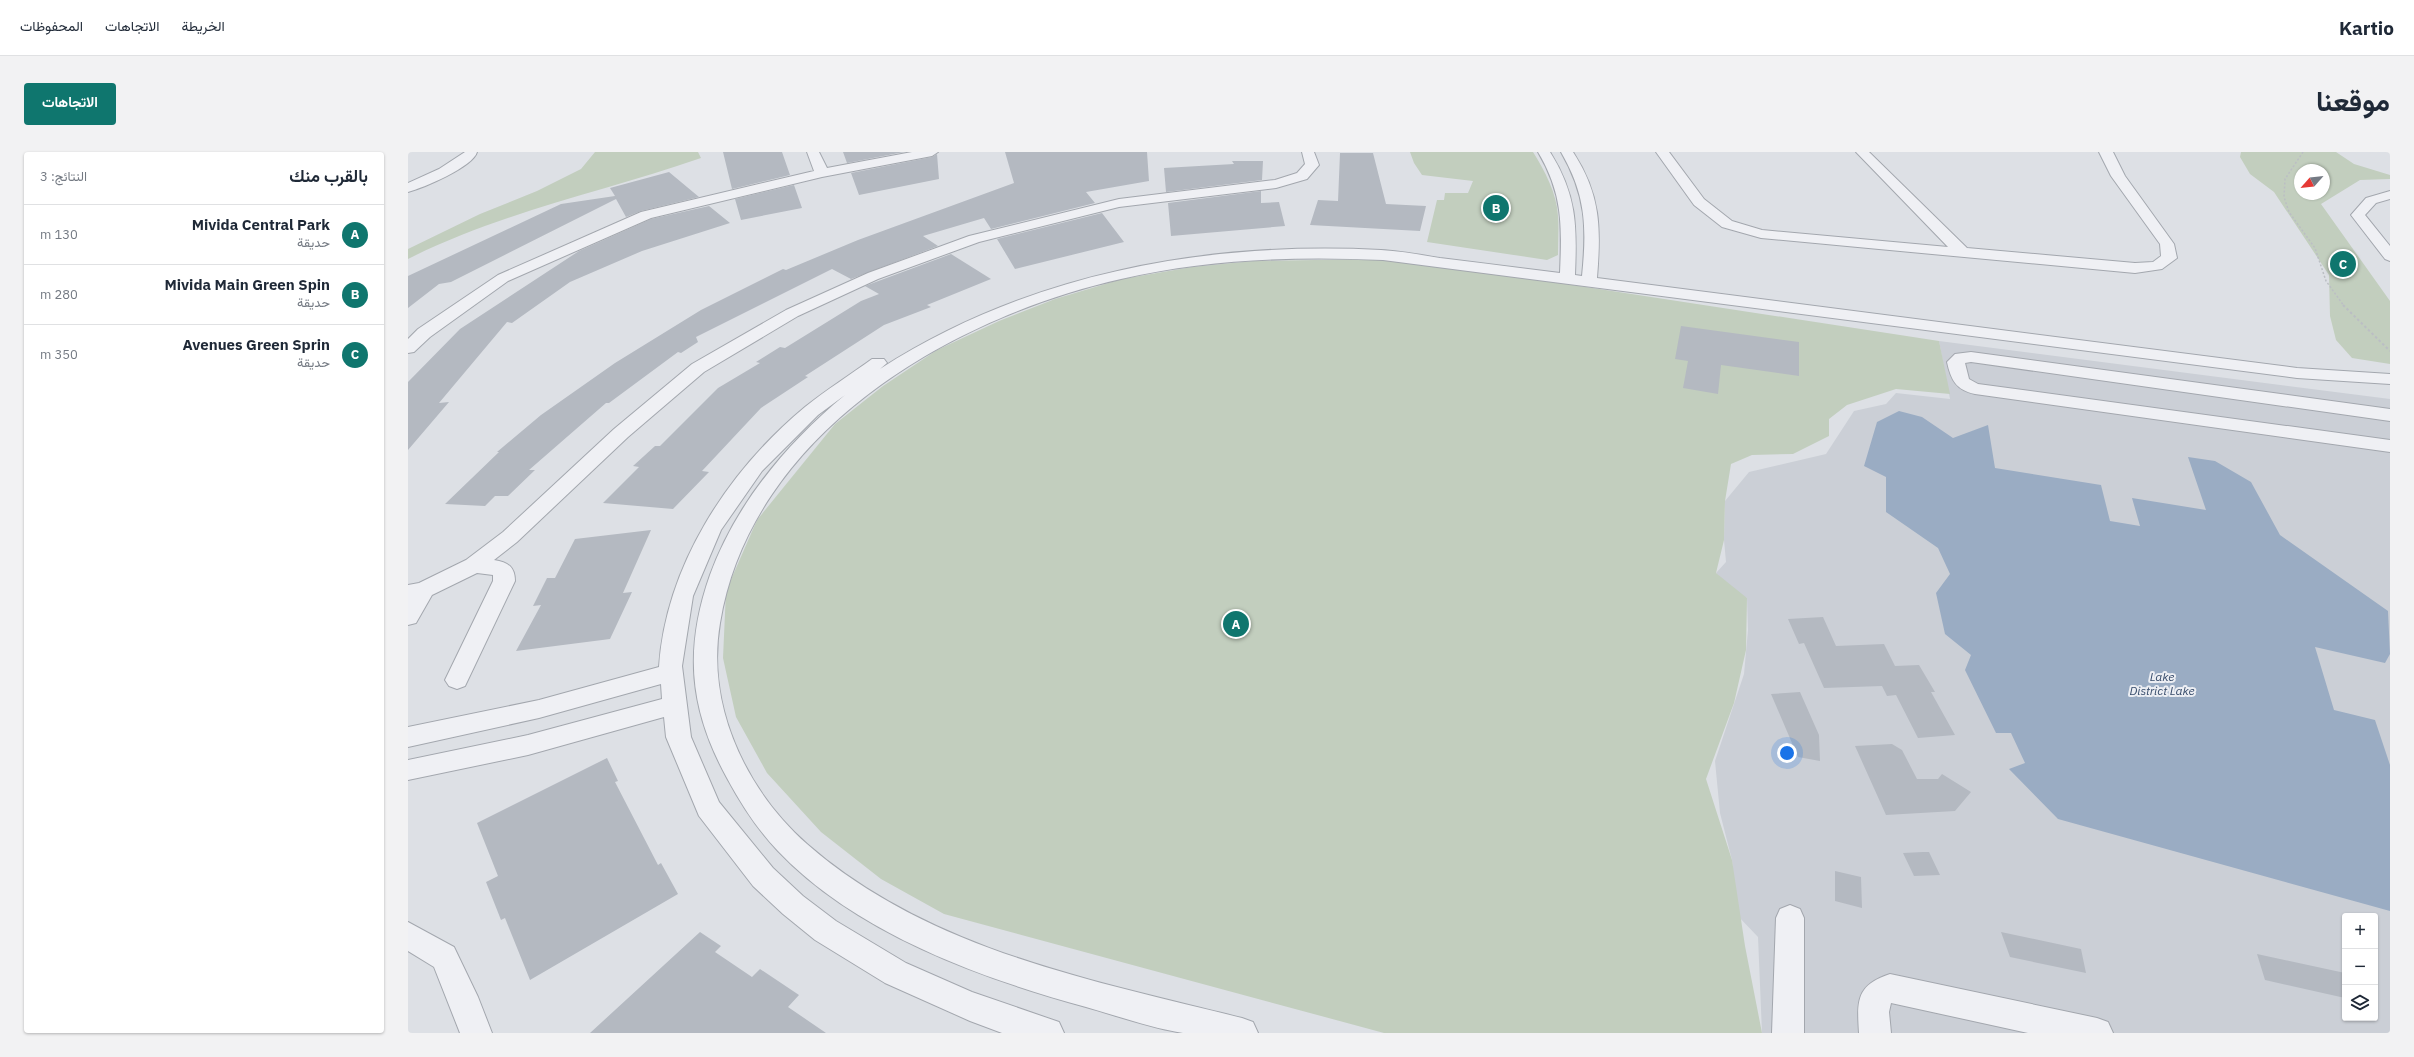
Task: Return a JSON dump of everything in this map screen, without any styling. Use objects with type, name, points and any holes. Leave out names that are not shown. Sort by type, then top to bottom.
[{"type":"street","points":[[408,188],[444,172],[470,155],[471,152]]},
{"type":"street","points":[[813,152],[822,173]]},
{"type":"street","points":[[408,348],[424,333],[503,278],[576,244],[646,215],[822,173],[932,152]]},
{"type":"street","points":[[408,617],[416,591],[474,565],[510,537],[621,433],[698,368],[792,313],[873,276],[974,239],[1119,203],[1269,184],[1302,176],[1312,165],[1308,152]]},
{"type":"street","points":[[1544,152],[1558,172],[1565,196],[1570,229],[1567,273]]},
{"type":"street","points":[[1567,152],[1578,170],[1593,214],[1590,276]]},
{"type":"street","points":[[1662,152],[1699,202],[1727,224],[1761,234],[2134,268],[2157,266],[2169,258],[2167,244],[2118,176],[2107,153]]},
{"type":"street","points":[[1862,152],[1963,253]]},
{"type":"street","points":[[2390,195],[2379,197],[2363,204],[2358,215],[2390,256]]},
{"type":"street","points":[[1048,1033],[1001,1019],[941,996],[893,972],[837,939],[794,906],[762,877],[735,846],[712,815],[696,785],[684,755],[673,705],[670,673],[673,634],[679,604],[688,575],[715,520],[751,470],[793,426],[840,387],[918,339],[970,313],[1052,283],[1111,266],[1171,255],[1253,245],[1305,243],[1369,245],[1567,273],[2204,355],[2297,373],[2390,379]]},
{"type":"street","points":[[1242,1033],[1029,976],[972,958],[920,935],[872,909],[830,880],[797,852],[769,822],[747,791],[716,730],[707,694],[705,663],[710,611],[719,578],[732,546],[749,516],[788,461],[824,424],[854,397],[899,365],[951,336],[1009,309],[1060,290],[1123,273],[1183,262],[1238,256],[1308,253],[1383,255],[1567,273]]},
{"type":"street","points":[[2390,415],[1965,357],[1956,362],[1959,381],[1970,388],[2390,446]]},
{"type":"street","points":[[2165,384],[2181,417]]},
{"type":"street","points":[[457,680],[504,581],[504,572],[498,568],[474,565]]},
{"type":"street","points":[[408,762],[412,736],[539,709],[670,673]]},
{"type":"street","points":[[408,770],[542,741],[673,705]]},
{"type":"street","points":[[1788,1033],[1790,918]]},
{"type":"street","points":[[408,935],[444,957],[467,1007],[476,1033]]},
{"type":"street","points":[[1875,1033],[1873,1003],[1876,995],[1882,990],[1890,988],[2096,1033]]},
{"type":"path","points":[[2303,152],[2290,170],[2282,187],[2284,201],[2295,221],[2314,246],[2326,280],[2339,302],[2390,351]]},
{"type":"shaded area","points":[[1939,341],[2390,399],[2390,1033],[1762,1033],[1758,937],[1737,915],[1732,860],[1720,813],[1715,761],[1744,674],[1748,630],[1747,598],[1733,592],[1716,573],[1726,562],[1724,540],[1725,501],[1749,472],[1826,454],[1854,411],[1886,404],[1896,393],[1950,399]]},
{"type":"green space","points":[[595,152],[698,152],[701,158],[516,215],[479,228],[408,259],[408,249],[480,214],[537,191],[581,169]]},
{"type":"green space","points":[[1410,152],[1533,152],[1546,175],[1555,199],[1558,221],[1558,255],[1547,260],[1427,242],[1437,200],[1444,200],[1445,193],[1468,193],[1473,181],[1422,175],[1414,163]]},
{"type":"green space","points":[[2241,152],[2336,152],[2354,164],[2390,175],[2390,179],[2360,180],[2330,198],[2330,164],[2294,164],[2294,200],[2328,200],[2321,204],[2390,301],[2390,364],[2352,358],[2336,340],[2330,316],[2329,275],[2274,192],[2250,174],[2240,157]]},
{"type":"green space","points":[[1376,259],[1488,272],[1939,341],[1950,394],[1896,389],[1847,405],[1829,419],[1829,436],[1793,454],[1752,455],[1731,464],[1725,501],[1724,540],[1716,573],[1747,598],[1746,650],[1734,703],[1706,779],[1732,860],[1745,946],[1762,1033],[1384,1033],[944,914],[881,879],[821,832],[767,773],[736,717],[723,658],[726,591],[757,520],[835,424],[883,386],[937,350],[999,321],[1055,299],[1122,279],[1192,267],[1253,261]]},
{"type":"water","name":"Lake District Lake","points":[[1899,411],[1922,417],[1953,438],[1988,425],[1995,468],[2101,485],[2110,521],[2140,526],[2132,498],[2206,510],[2188,457],[2215,461],[2251,482],[2280,535],[2388,611],[2390,654],[2385,663],[2315,647],[2334,710],[2375,720],[2390,765],[2390,911],[2058,819],[2009,769],[2025,763],[2011,733],[1996,733],[1965,670],[1971,655],[1945,634],[1936,593],[1950,574],[1938,548],[1886,512],[1886,477],[1864,466],[1877,422]]},
{"type":"building","points":[[723,152],[782,152],[790,175],[732,189]]},
{"type":"building","points":[[843,152],[904,152],[847,163]]},
{"type":"building","points":[[1005,152],[1147,152],[1149,181],[1086,192],[1095,203],[991,229],[984,218],[923,236],[938,246],[851,279],[832,269],[696,337],[698,342],[681,353],[678,352],[609,403],[606,403],[529,470],[535,470],[508,496],[495,496],[485,506],[445,504],[499,452],[497,452],[541,415],[615,363],[701,310],[783,269],[786,270],[858,240],[1014,183]]},
{"type":"building","points":[[1340,153],[1373,153],[1386,204],[1426,206],[1420,231],[1310,225],[1318,200],[1338,201]]},
{"type":"building","points":[[937,154],[939,179],[859,195],[851,173],[932,157]]},
{"type":"building","points":[[1232,161],[1263,161],[1262,180],[1166,192],[1164,168],[1234,164]]},
{"type":"building","points":[[669,172],[699,197],[641,211],[626,217],[616,199],[451,282],[439,284],[408,308],[408,276],[561,204],[615,196],[610,188]]},
{"type":"building","points":[[794,185],[802,208],[741,220],[735,199]]},
{"type":"building","points":[[1261,191],[1261,203],[1279,202],[1285,226],[1171,236],[1168,203]]},
{"type":"building","points":[[709,206],[730,223],[642,251],[570,282],[512,323],[507,322],[439,403],[449,402],[408,450],[408,382],[460,329],[579,251],[651,219]]},
{"type":"building","points":[[1102,213],[1124,242],[1015,269],[997,239]]},
{"type":"building","points":[[951,254],[991,279],[927,305],[931,307],[884,325],[805,376],[808,377],[761,408],[702,471],[709,472],[673,509],[603,503],[639,467],[633,466],[655,446],[660,446],[718,388],[760,363],[756,362],[780,347],[785,348],[861,301],[879,294],[865,286]]},
{"type":"building","points":[[1681,326],[1799,342],[1799,376],[1721,365],[1718,394],[1683,388],[1688,361],[1675,359]]},
{"type":"building","points":[[651,530],[623,593],[632,592],[610,639],[516,651],[541,605],[533,606],[547,578],[555,578],[575,539]]},
{"type":"building","points":[[1823,617],[1836,646],[1884,644],[1895,666],[1919,665],[1935,692],[1931,692],[1955,735],[1918,738],[1896,695],[1887,696],[1882,686],[1824,688],[1804,643],[1799,644],[1788,619]]},
{"type":"building","points":[[1800,692],[1819,735],[1820,761],[1798,757],[1771,694]]},
{"type":"building","points":[[1892,744],[1902,750],[1917,779],[1938,779],[1942,774],[1971,792],[1955,811],[1886,815],[1855,746]]},
{"type":"building","points":[[607,758],[618,781],[615,782],[658,865],[661,863],[678,894],[530,980],[505,918],[501,920],[486,882],[498,876],[477,823]]},
{"type":"building","points":[[1929,852],[1940,875],[1914,876],[1903,853]]},
{"type":"building","points":[[1835,871],[1861,877],[1862,908],[1835,901]]},
{"type":"building","points":[[700,932],[721,946],[715,952],[752,977],[760,969],[799,995],[788,1007],[826,1033],[590,1033]]},
{"type":"building","points":[[2001,932],[2081,949],[2086,973],[2010,957]]},
{"type":"building","points":[[2257,954],[2342,972],[2342,997],[2265,980]]},
{"type":"place","name":"Mivida Main Green Spin","points":[[1496,208]]},
{"type":"place","name":"Avenues Green Sprin","points":[[2343,264]]},
{"type":"place","name":"Mivida Central Park","points":[[1236,624]]}]
